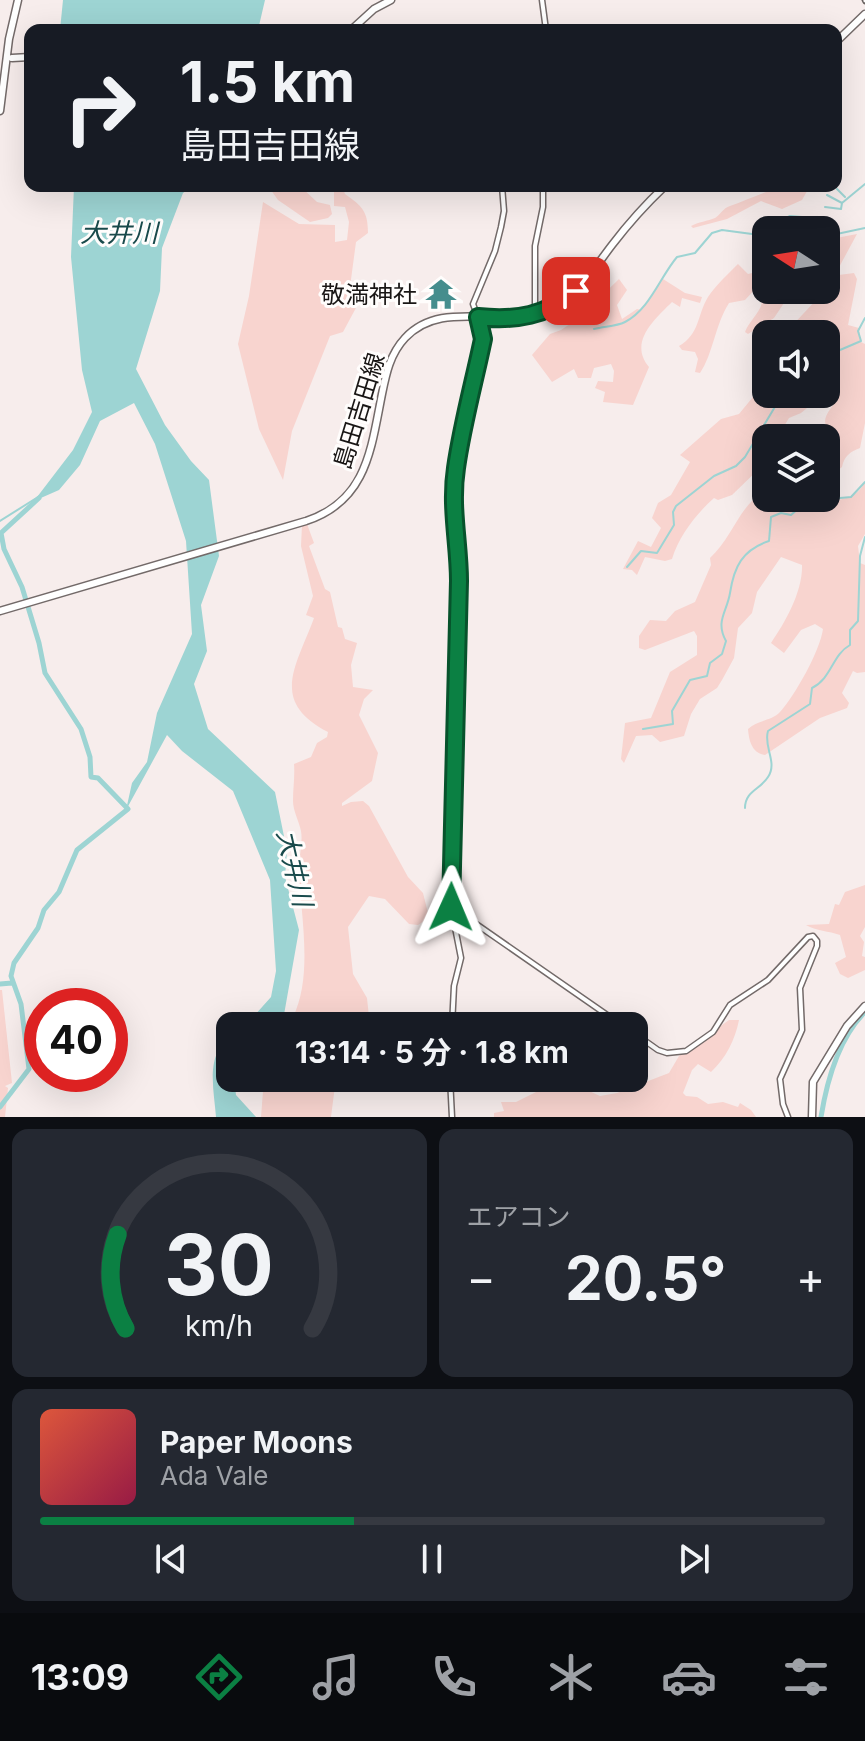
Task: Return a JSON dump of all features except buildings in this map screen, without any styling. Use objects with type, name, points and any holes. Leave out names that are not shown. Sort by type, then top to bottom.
[{"type":"main road","points":[[0,111],[6,58],[18,0]]},
{"type":"main road","points":[[358,24],[374,9],[391,0]]},
{"type":"main road","points":[[842,36],[864,14]]},
{"type":"main road","name":"島田吉田線","points":[[0,611],[306,521],[337,506],[357,484],[369,453],[388,368],[400,343],[411,332],[432,320],[451,316],[508,319],[535,315],[555,306],[576,291],[641,209],[659,192]]},
{"type":"main road","points":[[812,1117],[813,1082],[847,1026],[865,1006]]},
{"type":"street","points":[[542,0],[545,24]]},
{"type":"street","points":[[453,1012],[454,986],[461,958],[451,907],[459,581],[453,520],[455,469],[483,339],[473,309],[474,298],[492,258],[501,227],[502,192]]},
{"type":"street","points":[[535,315],[535,246],[543,192]]},
{"type":"street","points":[[451,907],[603,1012]]},
{"type":"street","points":[[648,1043],[667,1053],[686,1051],[713,1032],[730,1005],[768,980],[808,937],[813,936],[817,946],[800,988],[803,1026],[780,1079],[788,1117]]},
{"type":"street","points":[[451,1092],[452,1117]]},
{"type":"shaded area","points":[[272,192],[306,192],[317,202],[330,205],[332,214],[310,222],[278,200]]},
{"type":"shaded area","points":[[334,192],[344,192],[363,210],[367,219],[368,233],[356,242],[345,301],[350,296],[357,306],[343,332],[330,336],[292,431],[283,480],[259,429],[238,344],[249,296],[263,202],[299,224],[335,225],[335,242],[347,240],[349,222],[345,207],[334,206]]},
{"type":"shaded area","points":[[767,192],[807,192],[802,200],[782,209],[761,201],[727,219],[691,226],[715,218],[728,207]]},
{"type":"shaded area","points":[[857,234],[840,265],[840,237]]},
{"type":"shaded area","points":[[738,264],[748,274],[752,273],[752,292],[745,300],[729,303],[704,365],[700,373],[695,372],[698,359],[695,352],[682,350],[679,346],[695,330],[704,304]]},
{"type":"shaded area","points":[[854,273],[857,279],[848,325],[859,328],[861,342],[865,344],[865,423],[860,448],[848,455],[840,468],[840,424],[825,424],[825,420],[831,408],[840,408],[840,320],[797,320],[812,304],[840,304],[840,275]]},
{"type":"shaded area","points":[[619,279],[627,290],[617,305],[622,319],[637,309],[641,310],[663,279],[685,293],[702,297],[700,303],[682,298],[680,307],[672,302],[646,332],[641,349],[649,367],[633,405],[603,402],[605,392],[595,388],[598,381],[613,382],[611,364],[594,368],[591,378],[578,378],[574,369],[552,382],[532,355],[550,334],[579,318]]},
{"type":"shaded area","points":[[783,304],[771,320],[753,320],[761,305]]},
{"type":"shaded area","points":[[752,321],[752,332],[745,332]]},
{"type":"shaded area","points":[[752,398],[752,408],[807,408],[789,418],[785,424],[752,424],[752,476],[732,495],[718,500],[714,498],[707,504],[684,534],[672,559],[665,561],[645,557],[637,575],[632,570],[623,569],[638,541],[651,547],[661,528],[652,518],[658,503],[671,495],[690,462],[680,455],[721,419],[739,414]]},
{"type":"shaded area","points":[[865,482],[865,534],[858,546],[860,563],[865,565],[865,672],[853,671],[842,693],[849,703],[847,708],[820,718],[765,755],[752,746],[748,729],[777,715],[786,704],[812,660],[823,629],[815,624],[801,630],[784,653],[771,643],[792,606],[802,575],[802,565],[781,557],[757,592],[752,613],[738,628],[734,658],[717,688],[700,699],[684,736],[660,742],[652,735],[636,736],[624,763],[621,759],[625,723],[651,718],[670,672],[697,655],[694,631],[645,650],[639,648],[639,636],[650,620],[666,621],[675,611],[695,602],[711,565],[710,558],[749,504],[752,501],[752,512],[840,512],[840,499],[860,489]]},
{"type":"shaded area","points":[[307,524],[314,543],[309,546],[325,589],[330,592],[338,627],[342,628],[345,639],[357,643],[351,665],[353,687],[373,690],[364,699],[359,715],[378,753],[372,781],[342,806],[363,801],[369,806],[408,877],[423,893],[428,913],[418,925],[409,924],[385,899],[369,896],[348,927],[353,974],[367,998],[368,1012],[295,1012],[302,990],[304,949],[299,868],[301,836],[293,805],[294,764],[311,757],[317,743],[327,737],[328,732],[298,708],[293,695],[295,667],[314,618],[306,615],[313,596],[301,546],[302,525]]},
{"type":"shaded area","points":[[865,885],[865,927],[860,936],[864,942],[862,956],[865,957],[865,970],[848,978],[840,974],[835,963],[846,957],[840,935],[806,925],[829,924],[835,904],[839,905],[845,892]]},
{"type":"shaded area","points":[[0,990],[12,1083],[5,1086],[8,1088],[5,1117],[0,1117]]},
{"type":"shaded area","points":[[729,1020],[739,1020],[732,1042],[716,1067],[711,1072],[698,1064],[692,1070],[683,1093],[708,1104],[723,1102],[738,1107],[740,1103],[756,1117],[494,1117],[494,1113],[504,1111],[501,1102],[516,1102],[536,1092],[591,1092],[600,1096],[648,1092],[648,1081],[669,1073],[679,1056]]},
{"type":"shaded area","points":[[263,1092],[334,1092],[331,1117],[261,1117]]},
{"type":"water","points":[[63,0],[265,0],[259,24],[61,24]]},
{"type":"water","name":"大井川","points":[[74,192],[184,192],[162,248],[160,291],[136,369],[165,425],[209,480],[219,556],[201,605],[207,651],[194,684],[208,729],[275,792],[287,851],[285,877],[299,930],[284,1012],[258,1012],[271,997],[276,971],[270,880],[233,791],[182,751],[167,735],[126,810],[132,783],[147,762],[157,713],[192,634],[186,541],[155,444],[134,403],[100,421],[80,465],[59,490],[34,501],[73,450],[92,412],[82,370],[71,257]]},
{"type":"water","points":[[216,1056],[216,1092],[236,1092],[256,1117],[216,1117],[214,1063]]},
{"type":"waterway","points":[[827,195],[842,203],[865,184]]},
{"type":"waterway","points":[[840,192],[845,197]]},
{"type":"waterway","points":[[825,207],[841,209],[842,203]]},
{"type":"waterway","points":[[840,233],[865,228]]},
{"type":"waterway","points":[[594,329],[621,324],[634,316],[648,301],[677,257],[695,253],[712,233],[722,230],[752,234]]},
{"type":"waterway","points":[[840,350],[861,341],[858,331],[865,318]]},
{"type":"waterway","points":[[627,567],[641,551],[657,553],[674,525],[676,506],[714,476],[736,466],[745,457],[774,408]]},
{"type":"waterway","points":[[643,729],[673,724],[672,711],[690,680],[707,676],[710,663],[722,654],[726,641],[722,622],[734,575],[752,549],[769,541],[771,517],[781,513],[791,515],[807,501],[851,497],[865,482]]},
{"type":"waterway","points":[[0,521],[38,497]]},
{"type":"waterway","points":[[0,1107],[29,1069],[21,1004],[11,976],[14,963],[38,928],[44,910],[59,892],[77,850],[128,809],[98,778],[91,777],[90,757],[81,729],[45,673],[22,587],[4,549],[1,533],[39,498]]},
{"type":"waterway","points":[[745,808],[747,798],[771,771],[768,731],[810,704],[812,688],[819,684],[850,645],[850,630],[858,621],[860,556],[865,537]]},
{"type":"waterway","points":[[0,984],[12,983]]},
{"type":"waterway","points":[[821,1117],[835,1061],[848,1035],[865,1012]]},
{"type":"place","name":"敬満神社","points":[[441,294]]},
{"type":"route","points":[[451,907],[459,581],[453,520],[455,469],[483,339],[478,317],[508,319],[535,315],[576,291]]}]
